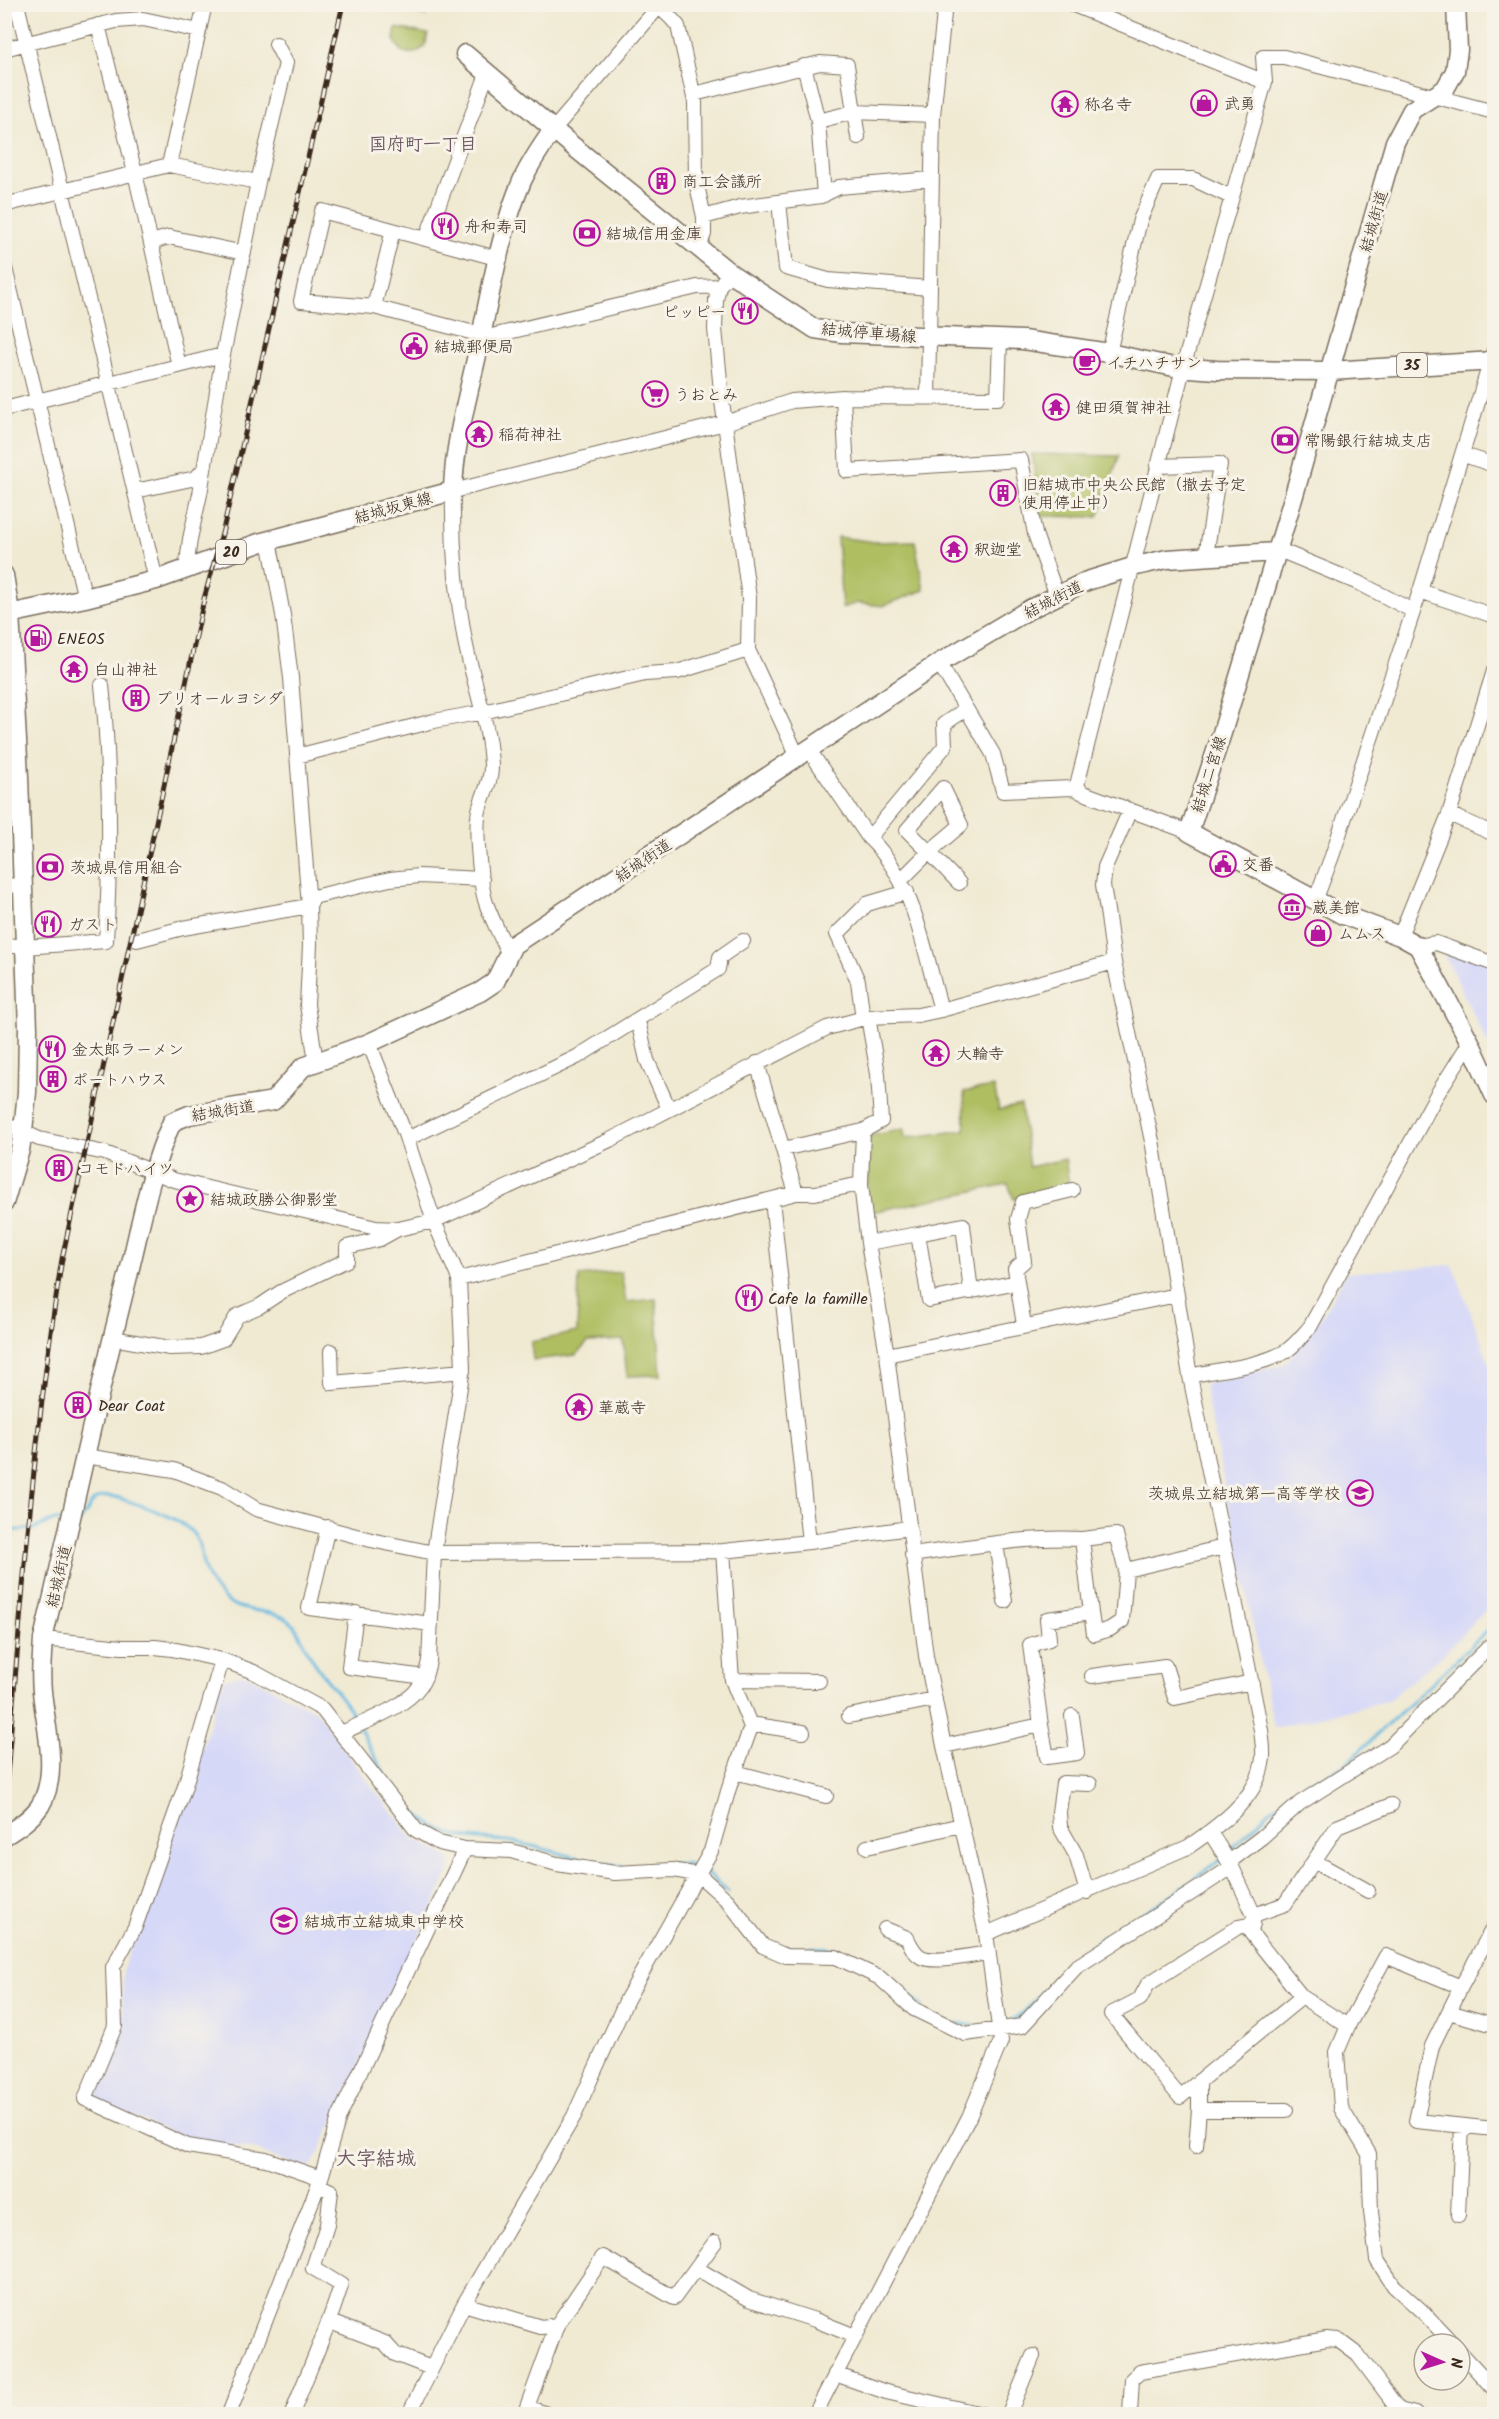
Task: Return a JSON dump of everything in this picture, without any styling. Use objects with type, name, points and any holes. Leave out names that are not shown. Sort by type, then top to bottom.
[{"type":"main road","name":"結城街道","points":[[4,1836],[36,1811],[49,1780],[50,1764],[41,1688],[43,1639],[112,1338],[155,1171],[172,1122],[189,1115],[273,1101],[295,1074],[316,1061],[369,1043],[486,988],[495,981],[513,945],[939,663],[1057,596],[1103,575],[1167,559],[1276,552],[1395,142],[1412,110],[1445,88],[1455,71],[1458,50],[1456,4]]},
{"type":"main road","name":"結城停車場線","points":[[465,54],[553,130],[699,248],[725,279],[815,329],[834,333],[1000,339],[1044,343],[1184,368],[1330,371]]},
{"type":"main road","name":"結城坂東線","points":[[7,614],[156,580],[269,540],[453,491],[455,456],[500,259],[523,179],[537,152],[553,130]]},
{"type":"main road","name":"35","points":[[1330,371],[1494,357]]},
{"type":"main road","name":"結城二宮線","points":[[1276,552],[1222,733],[1189,832],[1343,915],[1400,936],[1418,946]]},
{"type":"main road","points":[[4,575],[19,777],[13,886],[25,947],[28,1062],[20,1150],[4,1203]]},
{"type":"main road","points":[[1418,946],[1470,1042],[1494,1095]]},
{"type":"street","points":[[17,4],[156,580]]},
{"type":"street","points":[[169,165],[205,4]]},
{"type":"street","points":[[928,398],[930,179],[933,115],[945,4]]},
{"type":"street","points":[[1071,4],[1265,82]]},
{"type":"street","points":[[553,130],[658,5],[678,27],[694,94],[696,182],[704,217],[704,234],[699,248]]},
{"type":"street","points":[[4,49],[117,21],[143,19],[199,32]]},
{"type":"street","points":[[98,25],[180,366]]},
{"type":"street","points":[[186,571],[224,355],[258,182],[286,63],[276,44]]},
{"type":"street","points":[[1079,790],[1077,785],[1158,466],[1231,197],[1265,82],[1263,57],[1284,57],[1494,112]]},
{"type":"street","points":[[694,94],[804,66],[820,63],[847,65],[858,137]]},
{"type":"street","points":[[804,66],[818,121],[824,195]]},
{"type":"street","points":[[426,239],[487,74]]},
{"type":"street","points":[[818,121],[854,112],[933,115]]},
{"type":"street","points":[[4,205],[169,165],[258,182]]},
{"type":"street","points":[[704,217],[740,207],[824,195],[839,187],[930,179]]},
{"type":"street","points":[[1109,353],[1140,220],[1158,179],[1193,179],[1231,197]]},
{"type":"street","points":[[779,202],[786,268],[828,280],[930,288]]},
{"type":"street","points":[[500,259],[322,211],[301,301],[374,307],[492,336],[725,279]]},
{"type":"street","points":[[374,307],[393,230]]},
{"type":"street","points":[[151,242],[170,237],[244,254]]},
{"type":"street","points":[[4,264],[85,598]]},
{"type":"street","points":[[725,279],[715,312],[715,328],[725,423],[749,598],[748,650],[804,753],[869,838],[882,850],[904,886],[941,1010]]},
{"type":"street","points":[[508,953],[485,901],[482,879],[477,832],[478,814],[490,784],[491,765],[483,712],[465,641],[458,596],[453,491],[725,423],[792,401],[843,397],[998,398],[1000,339]]},
{"type":"street","points":[[4,409],[224,355]]},
{"type":"street","points":[[1315,901],[1420,591],[1494,357]]},
{"type":"street","points":[[843,397],[847,471],[1021,460],[1035,534],[1057,596]]},
{"type":"street","points":[[1464,455],[1494,465]]},
{"type":"street","points":[[1158,466],[1220,464],[1206,556]]},
{"type":"street","points":[[135,491],[196,478],[203,470]]},
{"type":"street","points":[[269,540],[283,615],[297,756],[309,906],[307,1005],[316,1061]]},
{"type":"street","points":[[1276,552],[1284,552],[1361,584],[1413,611]]},
{"type":"street","points":[[1420,591],[1494,616]]},
{"type":"street","points":[[297,756],[384,732],[645,675],[677,672],[748,650]]},
{"type":"street","points":[[939,663],[993,754],[1003,791],[1072,788],[1189,832]]},
{"type":"street","points":[[1400,936],[1449,814],[1494,671]]},
{"type":"street","points":[[4,945],[25,947],[106,941],[111,852],[108,742],[102,685]]},
{"type":"street","points":[[869,838],[945,746],[944,724],[966,709]]},
{"type":"street","points":[[986,1934],[1188,1847],[1210,1832],[1252,1790],[1263,1764],[1261,1731],[1252,1682],[1190,1376],[1153,1146],[1114,962],[1103,876],[1130,810]]},
{"type":"street","points":[[1449,814],[1494,834]]},
{"type":"street","points":[[783,1149],[863,1131],[881,1121],[878,1074],[858,981],[837,934],[867,904],[904,886],[929,852],[959,884]]},
{"type":"street","points":[[309,906],[314,897],[390,879],[419,876],[482,879]]},
{"type":"street","points":[[137,940],[183,928],[309,906]]},
{"type":"street","points":[[407,1139],[577,1057],[718,969],[720,957],[743,941]]},
{"type":"street","points":[[1418,946],[1436,944],[1494,964]]},
{"type":"street","points":[[4,1124],[39,1139],[85,1148],[155,1171],[174,1180],[376,1228],[398,1229],[434,1221],[610,1140],[827,1028],[865,1018],[918,1015],[941,1010],[1114,962]]},
{"type":"street","points":[[638,1021],[647,1060],[669,1109]]},
{"type":"street","points":[[1190,1376],[1264,1360],[1284,1353],[1310,1327],[1436,1096],[1470,1042]]},
{"type":"street","points":[[342,1733],[408,1699],[419,1688],[425,1677],[429,1661],[434,1553],[463,1371],[459,1279],[434,1221],[407,1139],[369,1043]]},
{"type":"street","points":[[757,1063],[796,1193]]},
{"type":"street","points":[[815,2415],[969,2117],[1001,2041],[986,1934],[934,1699],[912,1555],[887,1354],[868,1243],[861,1184],[863,1131]]},
{"type":"street","points":[[459,1279],[796,1193],[815,1193],[861,1184]]},
{"type":"street","points":[[1024,1325],[1015,1269],[1024,1261],[1018,1219],[1023,1202],[1072,1190]]},
{"type":"street","points":[[772,1200],[809,1542]]},
{"type":"street","points":[[868,1243],[963,1225],[971,1292]]},
{"type":"street","points":[[112,1338],[170,1348],[201,1347],[223,1339],[237,1316],[346,1260],[347,1247],[380,1239],[398,1229]]},
{"type":"street","points":[[918,1234],[929,1300],[1017,1282]]},
{"type":"street","points":[[887,1354],[1177,1295]]},
{"type":"street","points":[[332,1352],[332,1383],[463,1371]]},
{"type":"street","points":[[85,1456],[174,1470],[222,1488],[256,1509],[371,1540],[434,1553],[723,1551],[909,1528]]},
{"type":"street","points":[[328,1527],[309,1608],[431,1624]]},
{"type":"street","points":[[912,1555],[1054,1537],[1082,1539],[1116,1535],[1126,1570],[1122,1621],[1110,1629],[1094,1634],[1082,1539]]},
{"type":"street","points":[[996,1544],[1005,1601]]},
{"type":"street","points":[[1126,1570],[1224,1547]]},
{"type":"street","points":[[409,2415],[464,2304],[574,2116],[627,1999],[711,1851],[751,1727],[732,1680],[723,1551]]},
{"type":"street","points":[[356,1613],[349,1666],[425,1677]]},
{"type":"street","points":[[1072,1716],[1077,1753],[1047,1757],[1030,1645],[1049,1640],[1047,1619],[1091,1613]]},
{"type":"street","points":[[43,1639],[122,1647],[154,1647],[222,1660],[254,1672],[322,1709],[416,1830],[440,1843],[465,1849],[511,1851],[557,1864],[615,1873],[673,1870],[699,1875],[728,1900],[763,1946],[786,1956],[836,1957],[880,1978],[914,2009],[965,2034],[1022,2026],[1076,1967],[1230,1864],[1300,1803],[1390,1746],[1494,1642]]},
{"type":"street","points":[[222,1660],[184,1789],[135,1927],[113,1967],[116,2026],[85,2099],[188,2146],[266,2159],[319,2181],[331,2191],[327,2224],[313,2268],[341,2286],[330,2322],[309,2367],[292,2415]]},
{"type":"street","points":[[1092,1676],[1165,1666],[1175,1698],[1252,1682]]},
{"type":"street","points":[[732,1680],[819,1681]]},
{"type":"street","points":[[849,1716],[934,1699]]},
{"type":"street","points":[[750,1724],[802,1732]]},
{"type":"street","points":[[944,1746],[1041,1725]]},
{"type":"street","points":[[735,1772],[826,1796]]},
{"type":"street","points":[[1088,1892],[1076,1855],[1060,1827],[1059,1812],[1063,1783],[1090,1784]]},
{"type":"street","points":[[1302,1997],[1180,2097],[1111,2014],[1140,1999],[1148,1984],[1238,1927],[1285,1904],[1337,1827],[1391,1805]]},
{"type":"street","points":[[867,1847],[962,1825]]},
{"type":"street","points":[[1210,1832],[1230,1864],[1253,1919],[1251,1933],[1302,1997],[1348,2026]]},
{"type":"street","points":[[229,2415],[319,2181],[339,2117],[465,1849]]},
{"type":"street","points":[[1314,1861],[1368,1892]]},
{"type":"street","points":[[1494,1926],[1432,2046],[1416,2121],[1494,2129]]},
{"type":"street","points":[[885,1929],[907,1938],[912,1950],[930,1960],[988,1953]]},
{"type":"street","points":[[1442,2332],[1394,2286],[1377,2260],[1371,2212],[1369,2154],[1341,2108],[1337,2052],[1348,2026],[1386,1956],[1461,1987]]},
{"type":"street","points":[[1449,2012],[1494,2025]]},
{"type":"street","points":[[1196,2146],[1200,2110],[1199,2081]]},
{"type":"street","points":[[1200,2110],[1286,2110]]},
{"type":"street","points":[[1458,2215],[1462,2126]]},
{"type":"street","points":[[547,2414],[527,2407],[557,2325],[603,2257],[674,2298],[715,2242]]},
{"type":"street","points":[[696,2268],[749,2299],[815,2320],[855,2336]]},
{"type":"street","points":[[464,2304],[541,2327],[557,2325]]},
{"type":"street","points":[[330,2322],[385,2343],[394,2354],[431,2368]]},
{"type":"street","points":[[1130,2415],[1131,2379],[1140,2372],[1327,2339],[1338,2340],[1358,2355],[1400,2410],[1415,2415]]},
{"type":"street","points":[[1009,2415],[1033,2356]]},
{"type":"street","points":[[1472,2365],[1494,2389]]},
{"type":"street","points":[[835,2374],[886,2392],[982,2415]]},
{"type":"shaded area","points":[[1436,938],[1494,959],[1494,1056]]},
{"type":"shaded area","name":"茨城県立結城第一高等学校","points":[[1453,1265],[1494,1376],[1494,1601],[1444,1654],[1387,1701],[1274,1728],[1204,1385],[1285,1364],[1322,1317],[1346,1273]]},
{"type":"shaded area","name":"結城市立結城東中学校","points":[[245,1674],[317,1712],[413,1839],[442,1853],[451,1863],[449,1872],[313,2165],[307,2167],[297,2166],[257,2150],[177,2136],[97,2099],[95,2094],[123,2014],[123,1969],[189,1791],[221,1685],[225,1679]]},
{"type":"green space","points":[[403,5],[428,5],[430,9],[426,15],[404,10]]},
{"type":"green space","points":[[396,28],[428,34],[425,47],[415,53],[403,53],[394,40]]},
{"type":"green space","points":[[1032,454],[1119,456],[1098,517],[1041,516]]},
{"type":"green space","points":[[837,537],[875,542],[915,541],[924,590],[883,606],[857,603],[842,608]]},
{"type":"green space","points":[[994,1087],[999,1110],[1021,1105],[1029,1167],[1065,1159],[1069,1185],[1014,1199],[1008,1184],[867,1213],[869,1136],[904,1129],[905,1138],[965,1130],[964,1092]]},
{"type":"green space","points":[[621,1272],[626,1302],[656,1299],[661,1375],[627,1376],[623,1340],[588,1342],[576,1355],[533,1360],[531,1342],[577,1332],[579,1276]]},
{"type":"waterway","points":[[78,1523],[95,1500],[116,1497],[148,1508],[182,1524],[198,1541],[206,1574],[220,1595],[238,1607],[278,1615],[290,1621],[315,1664],[357,1722]]},
{"type":"waterway","points":[[4,1531],[33,1529],[55,1520],[63,1522]]},
{"type":"waterway","points":[[1229,1852],[1268,1812],[1311,1782],[1344,1766],[1494,1624]]},
{"type":"waterway","points":[[360,1728],[378,1763],[400,1796],[428,1822],[445,1831],[470,1838],[514,1842],[595,1862],[622,1866]]},
{"type":"waterway","points":[[1080,1957],[1099,1940],[1180,1890],[1222,1859]]},
{"type":"waterway","points":[[670,1864],[687,1863],[698,1868]]},
{"type":"waterway","points":[[704,1871],[728,1892]]},
{"type":"waterway","points":[[782,1948],[833,1949],[865,1961],[886,1974]]},
{"type":"waterway","points":[[1010,2022],[1026,2010],[1061,1973]]},
{"type":"waterway","points":[[899,1987],[922,2006]]},
{"type":"waterway","points":[[957,2023],[974,2026]]},
{"type":"railway","points":[[4,1811],[35,1465],[62,1259],[204,599],[223,530],[343,4]]},
{"type":"place","name":"武勇","points":[[1204,103]]},
{"type":"place","name":"称名寺","points":[[1065,104]]},
{"type":"place","name":"商工会議所","points":[[662,181]]},
{"type":"place","name":"舟和寿司","points":[[445,226]]},
{"type":"place","name":"結城信用金庫","points":[[587,233]]},
{"type":"place","name":"ピッピー","points":[[745,311]]},
{"type":"place","name":"結城郵便局","points":[[414,346]]},
{"type":"place","name":"イチハチサン","points":[[1087,362]]},
{"type":"place","name":"うおとみ","points":[[655,394]]},
{"type":"place","name":"健田須賀神社","points":[[1056,407]]},
{"type":"place","name":"稲荷神社","points":[[479,434]]},
{"type":"place","name":"常陽銀行結城支店","points":[[1285,440]]},
{"type":"place","name":"旧結城市中央公民館（撤去予定 使用停止中）","points":[[1003,493]]},
{"type":"place","name":"釈迦堂","points":[[954,549]]},
{"type":"place","name":"ENEOS","points":[[38,638]]},
{"type":"place","name":"白山神社","points":[[74,669]]},
{"type":"place","name":"プリオールヨシダ","points":[[136,698]]},
{"type":"place","name":"交番","points":[[1223,864]]},
{"type":"place","name":"茨城県信用組合","points":[[50,867]]},
{"type":"place","name":"蔵美館","points":[[1292,907]]},
{"type":"place","name":"ガスト","points":[[48,924]]},
{"type":"place","name":"ムムス","points":[[1318,933]]},
{"type":"place","name":"金太郎ラーメン","points":[[52,1049]]},
{"type":"place","name":"大輪寺","points":[[936,1053]]},
{"type":"place","name":"ポートハウス","points":[[53,1079]]},
{"type":"place","name":"コモドハイツ","points":[[59,1168]]},
{"type":"place","name":"結城政勝公御影堂","points":[[190,1199]]},
{"type":"place","name":"Cafe la famille","points":[[749,1298]]},
{"type":"place","name":"Dear Coat","points":[[78,1405]]},
{"type":"place","name":"華蔵寺","points":[[579,1407]]},
{"type":"place","name":"茨城県立結城第一高等学校","points":[[1360,1493]]},
{"type":"place","name":"結城市立結城東中学校","points":[[284,1921]]},
{"type":"district","name":"国府町一丁目","points":[[423,144]]},
{"type":"district","name":"大字結城","points":[[376,2158]]}]
